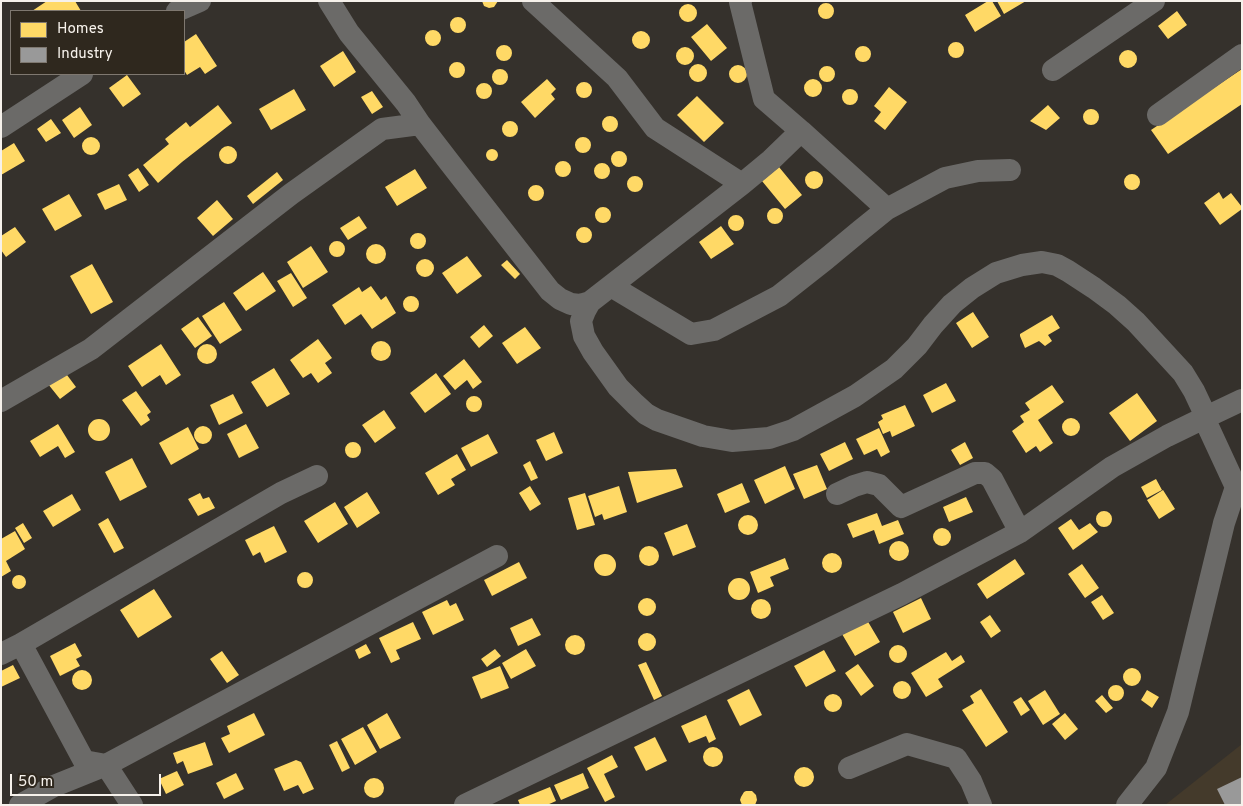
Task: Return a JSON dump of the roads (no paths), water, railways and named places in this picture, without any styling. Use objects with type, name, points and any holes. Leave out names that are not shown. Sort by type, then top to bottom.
[{"type":"street","points":[[179,10],[200,1]]},
{"type":"street","points":[[328,1],[349,33],[406,103],[450,164],[550,291],[560,299],[571,304],[590,302]]},
{"type":"street","points":[[534,1],[617,78],[655,128],[742,184]]},
{"type":"street","points":[[741,1],[764,99],[887,209]]},
{"type":"street","points":[[1053,70],[1154,1]]},
{"type":"street","points":[[1158,115],[1242,55]]},
{"type":"street","points":[[1,127],[80,75]]},
{"type":"street","points":[[1,401],[91,349],[291,194],[382,129],[420,124]]},
{"type":"street","points":[[801,131],[771,160],[742,184],[590,302],[581,320],[584,336],[618,387],[646,414],[657,420],[703,436],[732,441],[769,438],[793,430],[855,396],[894,369],[917,346],[952,304],[972,288],[996,273],[1022,265],[1042,262],[1057,265],[1117,305],[1136,322],[1182,373],[1202,408],[1204,418],[1239,488],[1224,523],[1178,712],[1156,768],[1127,805]]},
{"type":"street","points":[[611,286],[691,334],[714,330],[779,296],[887,209],[944,178],[978,171],[1010,170]]},
{"type":"street","points":[[465,805],[902,594],[1020,532],[1112,467],[1168,436],[1242,400]]},
{"type":"street","points":[[838,494],[867,482],[879,485],[901,507],[975,473],[985,473],[992,479],[1020,532]]},
{"type":"street","points":[[1,654],[281,493],[317,476]]},
{"type":"street","points":[[20,805],[54,786],[106,765],[497,556]]},
{"type":"street","points":[[21,644],[84,761],[106,765],[132,805]]},
{"type":"street","points":[[849,768],[907,744],[956,758],[971,781],[981,805]]}]
